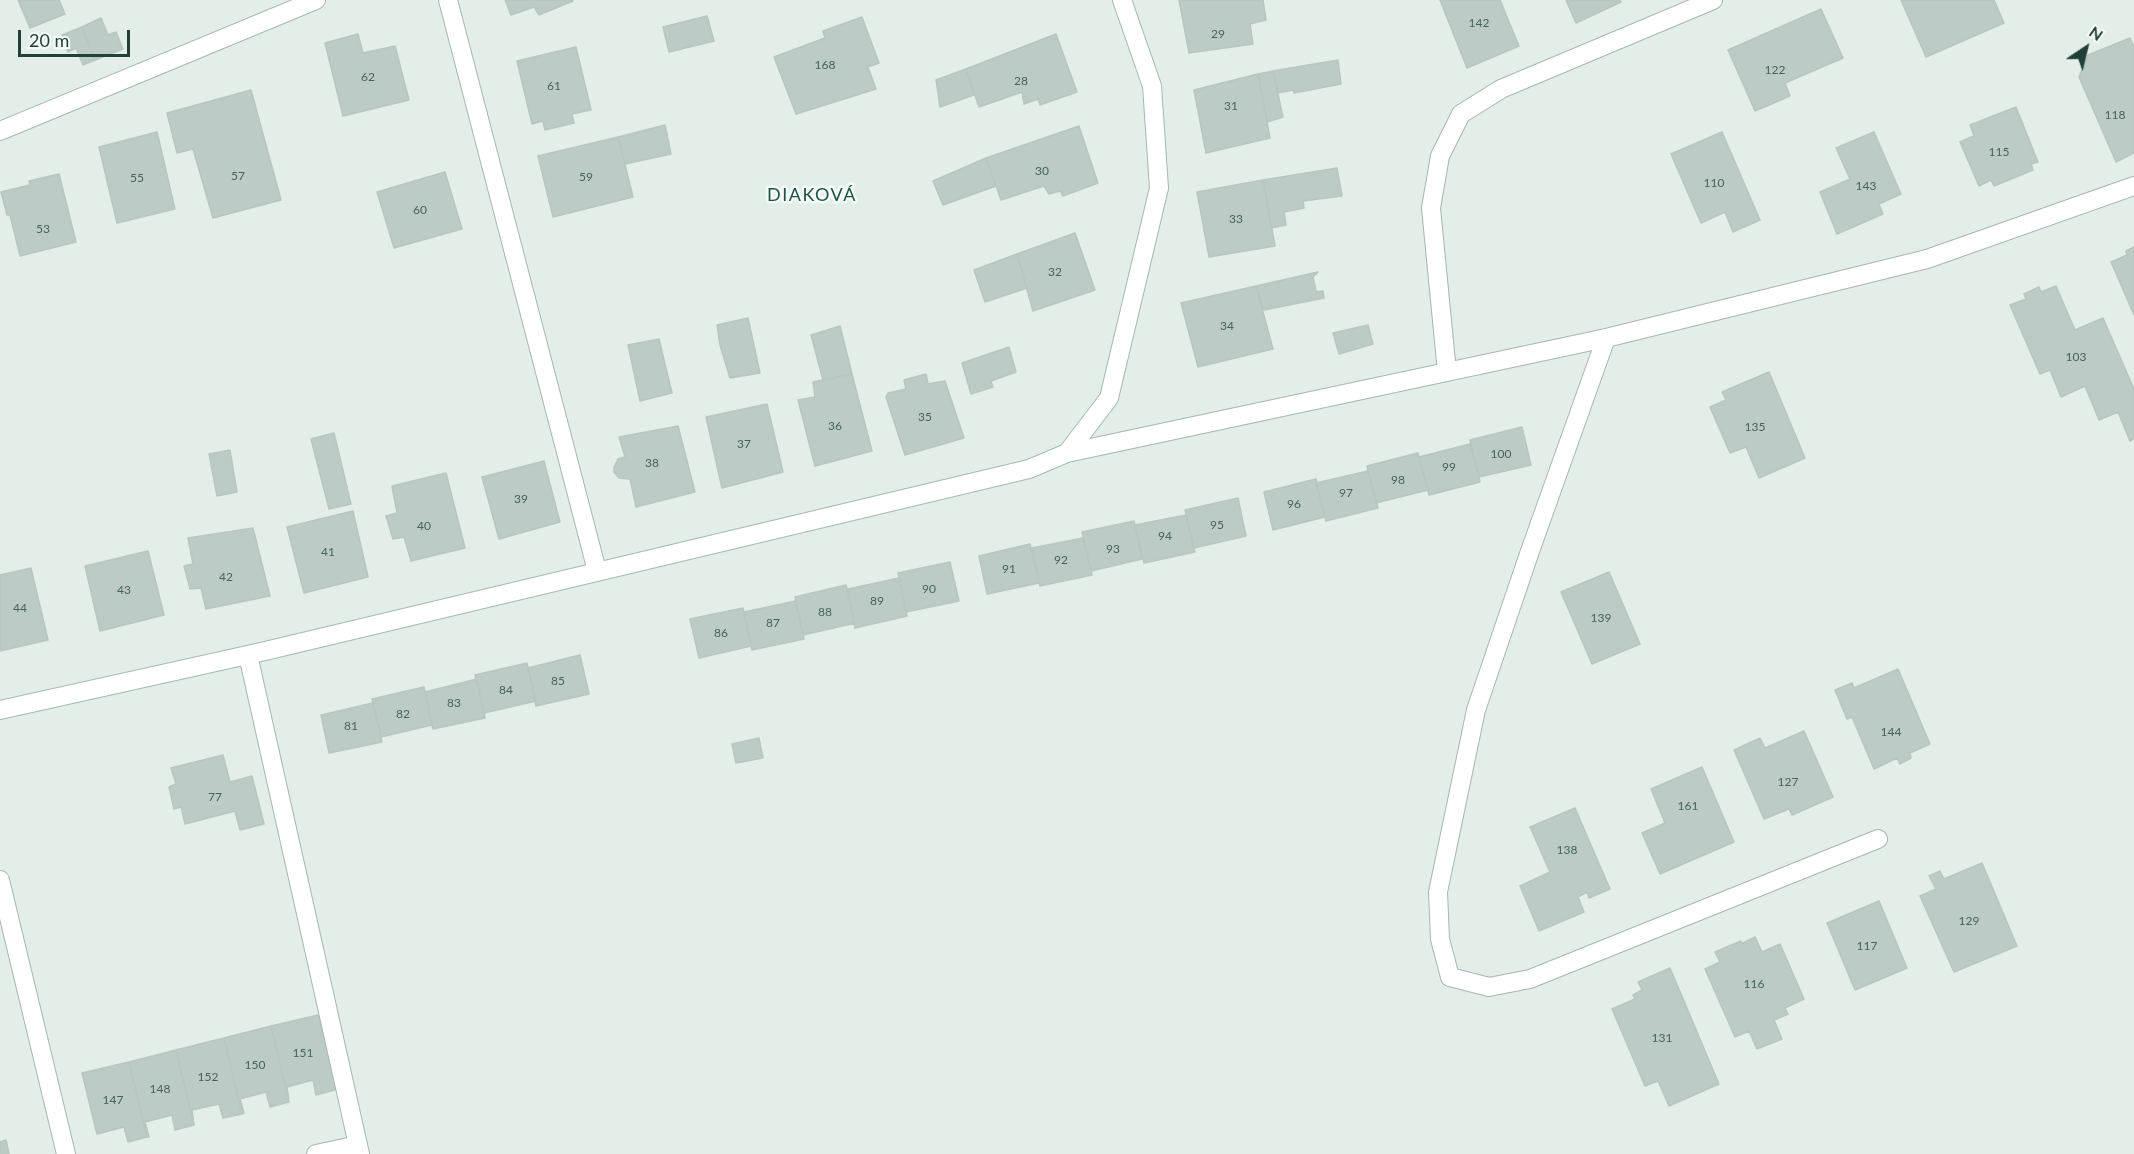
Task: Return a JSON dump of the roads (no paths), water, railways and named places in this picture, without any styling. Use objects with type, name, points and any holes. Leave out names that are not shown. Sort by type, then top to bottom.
[{"type":"street","points":[[0,131],[316,0]]},
{"type":"street","points":[[448,0],[597,571]]},
{"type":"street","points":[[1067,453],[1109,398],[1158,188],[1152,86],[1122,0]]},
{"type":"street","points":[[1447,372],[1431,208],[1440,156],[1461,114],[1501,88],[1713,0]]},
{"type":"street","points":[[0,711],[248,655],[1029,469],[1067,453],[1606,338],[1927,259],[2134,186]]},
{"type":"street","points":[[1606,338],[1476,710],[1438,892],[1440,939],[1450,977],[1489,987],[1530,979],[1878,839]]},
{"type":"street","points":[[248,655],[359,1150],[316,1154]]},
{"type":"street","points":[[0,880],[66,1154]]},
{"type":"district","name":"DIAKOVÁ","points":[[812,195]]}]
